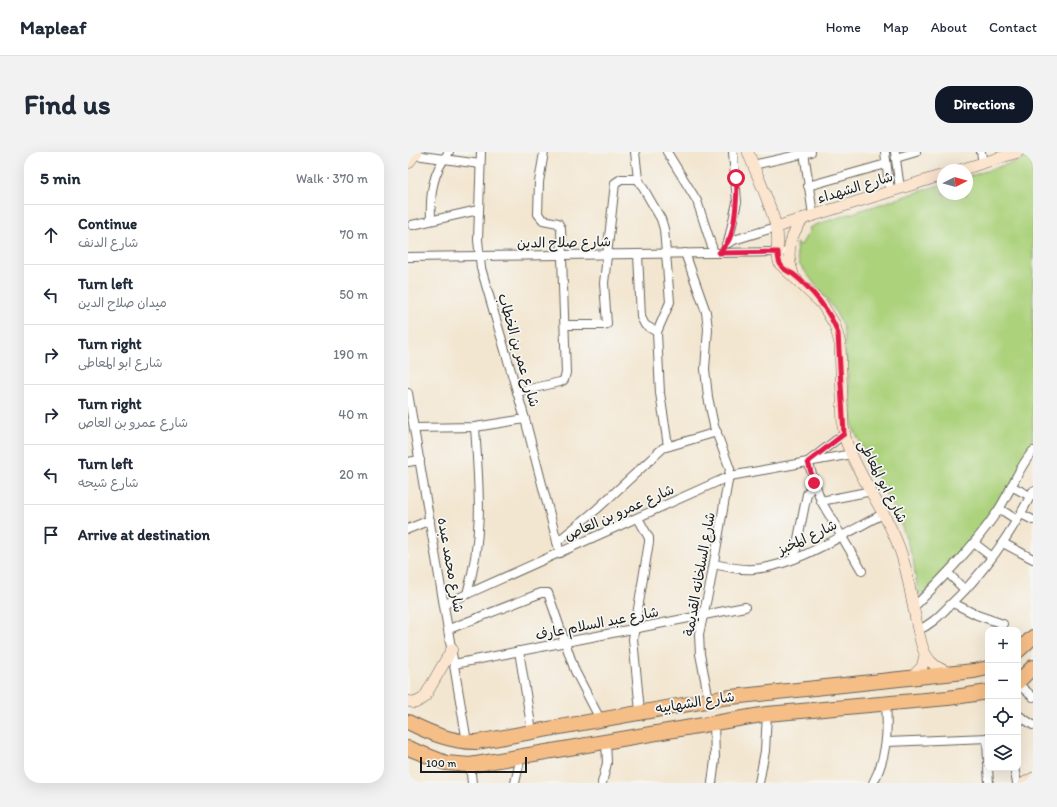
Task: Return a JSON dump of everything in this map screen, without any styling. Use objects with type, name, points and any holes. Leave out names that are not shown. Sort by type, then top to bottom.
[{"type":"highway","points":[[1021,648],[1033,638]]},
{"type":"highway","points":[[1021,680],[1033,667]]},
{"type":"highway","name":"شارع الشهابيه","points":[[408,722],[444,738],[467,742],[493,739],[640,711],[746,694],[911,678],[985,668]]},
{"type":"highway","name":"شارع الشهابيه","points":[[408,748],[450,764],[470,765],[767,714],[948,698],[985,692]]},
{"type":"highway","points":[[746,694],[745,704],[749,717]]},
{"type":"highway","points":[[716,699],[727,708],[720,721]]},
{"type":"highway","points":[[493,739],[504,748],[507,758]]},
{"type":"street","name":"شارع عمر بن الخطاب","points":[[481,152],[478,210],[479,256],[484,280],[518,392],[560,553]]},
{"type":"street","points":[[518,392],[564,380],[566,373],[560,225],[543,220],[538,214],[539,182],[544,152]]},
{"type":"street","points":[[634,152],[638,179],[661,219],[664,229],[670,302],[657,332],[660,393],[668,446]]},
{"type":"street","points":[[667,152],[697,201],[717,253],[728,243],[776,227]]},
{"type":"street","points":[[728,243],[737,202],[733,152]]},
{"type":"street","name":"شارع ابو المعاطى","points":[[748,152],[776,227],[783,252],[779,261],[782,267],[793,274],[825,308],[837,330],[840,348],[844,434],[852,454],[895,536],[905,564],[918,630],[925,655]]},
{"type":"street","points":[[885,152],[886,164],[895,190]]},
{"type":"street","points":[[895,190],[896,155],[916,152]]},
{"type":"street","points":[[970,164],[982,157],[1018,152]]},
{"type":"street","points":[[753,165],[806,153],[808,217],[793,234],[783,252]]},
{"type":"street","points":[[431,220],[432,188],[436,173],[447,155]]},
{"type":"street","points":[[412,156],[447,155],[480,164]]},
{"type":"street","points":[[808,186],[886,164]]},
{"type":"street","name":"شارع الشهداء","points":[[776,227],[937,177]]},
{"type":"street","points":[[565,325],[606,324],[604,283],[615,183],[621,179],[638,179]]},
{"type":"street","points":[[412,225],[478,210]]},
{"type":"street","name":"شارع صلاح الدين","points":[[408,257],[783,252]]},
{"type":"street","points":[[685,253],[703,302],[707,318],[706,383],[711,412],[728,460],[730,476]]},
{"type":"street","points":[[638,254],[642,317],[646,324],[657,332]]},
{"type":"street","name":"شارع محمد عبده","points":[[408,393],[445,604],[467,742]]},
{"type":"street","points":[[414,428],[475,427],[525,419]]},
{"type":"street","points":[[466,594],[476,556],[480,522],[475,427]]},
{"type":"street","points":[[558,542],[597,509],[660,450],[668,446],[717,432]]},
{"type":"street","name":"شارع عمرو بن العاص","points":[[808,462],[844,434]]},
{"type":"street","points":[[914,607],[948,574],[1000,509],[1011,486],[1033,451]]},
{"type":"street","name":"شارع عمرو بن العاص","points":[[445,604],[730,476],[852,454]]},
{"type":"street","points":[[408,462],[420,460]]},
{"type":"street","points":[[808,462],[821,501],[862,571]]},
{"type":"street","name":"شارع السلخانه القديمة","points":[[716,699],[699,646],[700,630],[730,476]]},
{"type":"street","points":[[794,559],[807,494],[814,483]]},
{"type":"street","points":[[918,630],[934,621],[953,603],[1003,543],[1032,494],[1011,486]]},
{"type":"street","points":[[821,501],[872,492]]},
{"type":"street","points":[[1000,509],[1019,517],[1033,520]]},
{"type":"street","name":"شارع المخبز","points":[[714,564],[737,569],[754,569],[774,566],[794,559],[883,514]]},
{"type":"street","points":[[638,518],[650,542],[633,629],[633,656],[640,711]]},
{"type":"street","points":[[408,529],[430,520]]},
{"type":"street","points":[[974,543],[992,558]]},
{"type":"street","points":[[1003,543],[1033,559]]},
{"type":"street","points":[[948,574],[965,590]]},
{"type":"street","points":[[449,629],[545,592],[550,597],[575,671],[600,719]]},
{"type":"street","points":[[953,603],[977,615],[1003,624]]},
{"type":"street","name":"شارع عبد السلام عارف","points":[[454,664],[744,607]]},
{"type":"street","points":[[408,701],[415,703],[424,698],[452,649]]},
{"type":"street","points":[[519,651],[532,731]]},
{"type":"street","points":[[925,655],[934,665],[951,673]]},
{"type":"street","points":[[911,678],[922,667],[925,655]]},
{"type":"street","points":[[1021,686],[1033,697]]},
{"type":"street","points":[[873,783],[882,764],[887,742],[886,703]]},
{"type":"street","points":[[761,783],[766,740],[767,714]]},
{"type":"street","points":[[1021,717],[1033,725]]},
{"type":"street","points":[[712,783],[720,721]]},
{"type":"street","points":[[887,742],[985,738]]},
{"type":"street","points":[[602,783],[607,763],[606,741]]},
{"type":"street","points":[[408,754],[427,756]]},
{"type":"street","points":[[515,783],[521,756]]},
{"type":"street","points":[[470,765],[472,783]]},
{"type":"street","points":[[988,771],[989,783]]},
{"type":"street","points":[[1015,771],[1017,783]]},
{"type":"street","points":[[1024,783],[1033,778]]},
{"type":"green space","points":[[1033,156],[1033,449],[998,507],[980,533],[922,596],[918,593],[913,559],[902,527],[853,428],[843,327],[834,309],[800,265],[797,257],[796,243],[801,245],[810,230],[809,228],[815,225],[937,186],[937,200],[973,200],[973,175]]},
{"type":"route","points":[[736,178],[736,212],[728,243],[719,253],[778,252],[779,261],[782,267],[793,274],[822,304],[831,316],[837,330],[840,348],[844,434],[808,462],[814,483]]}]
